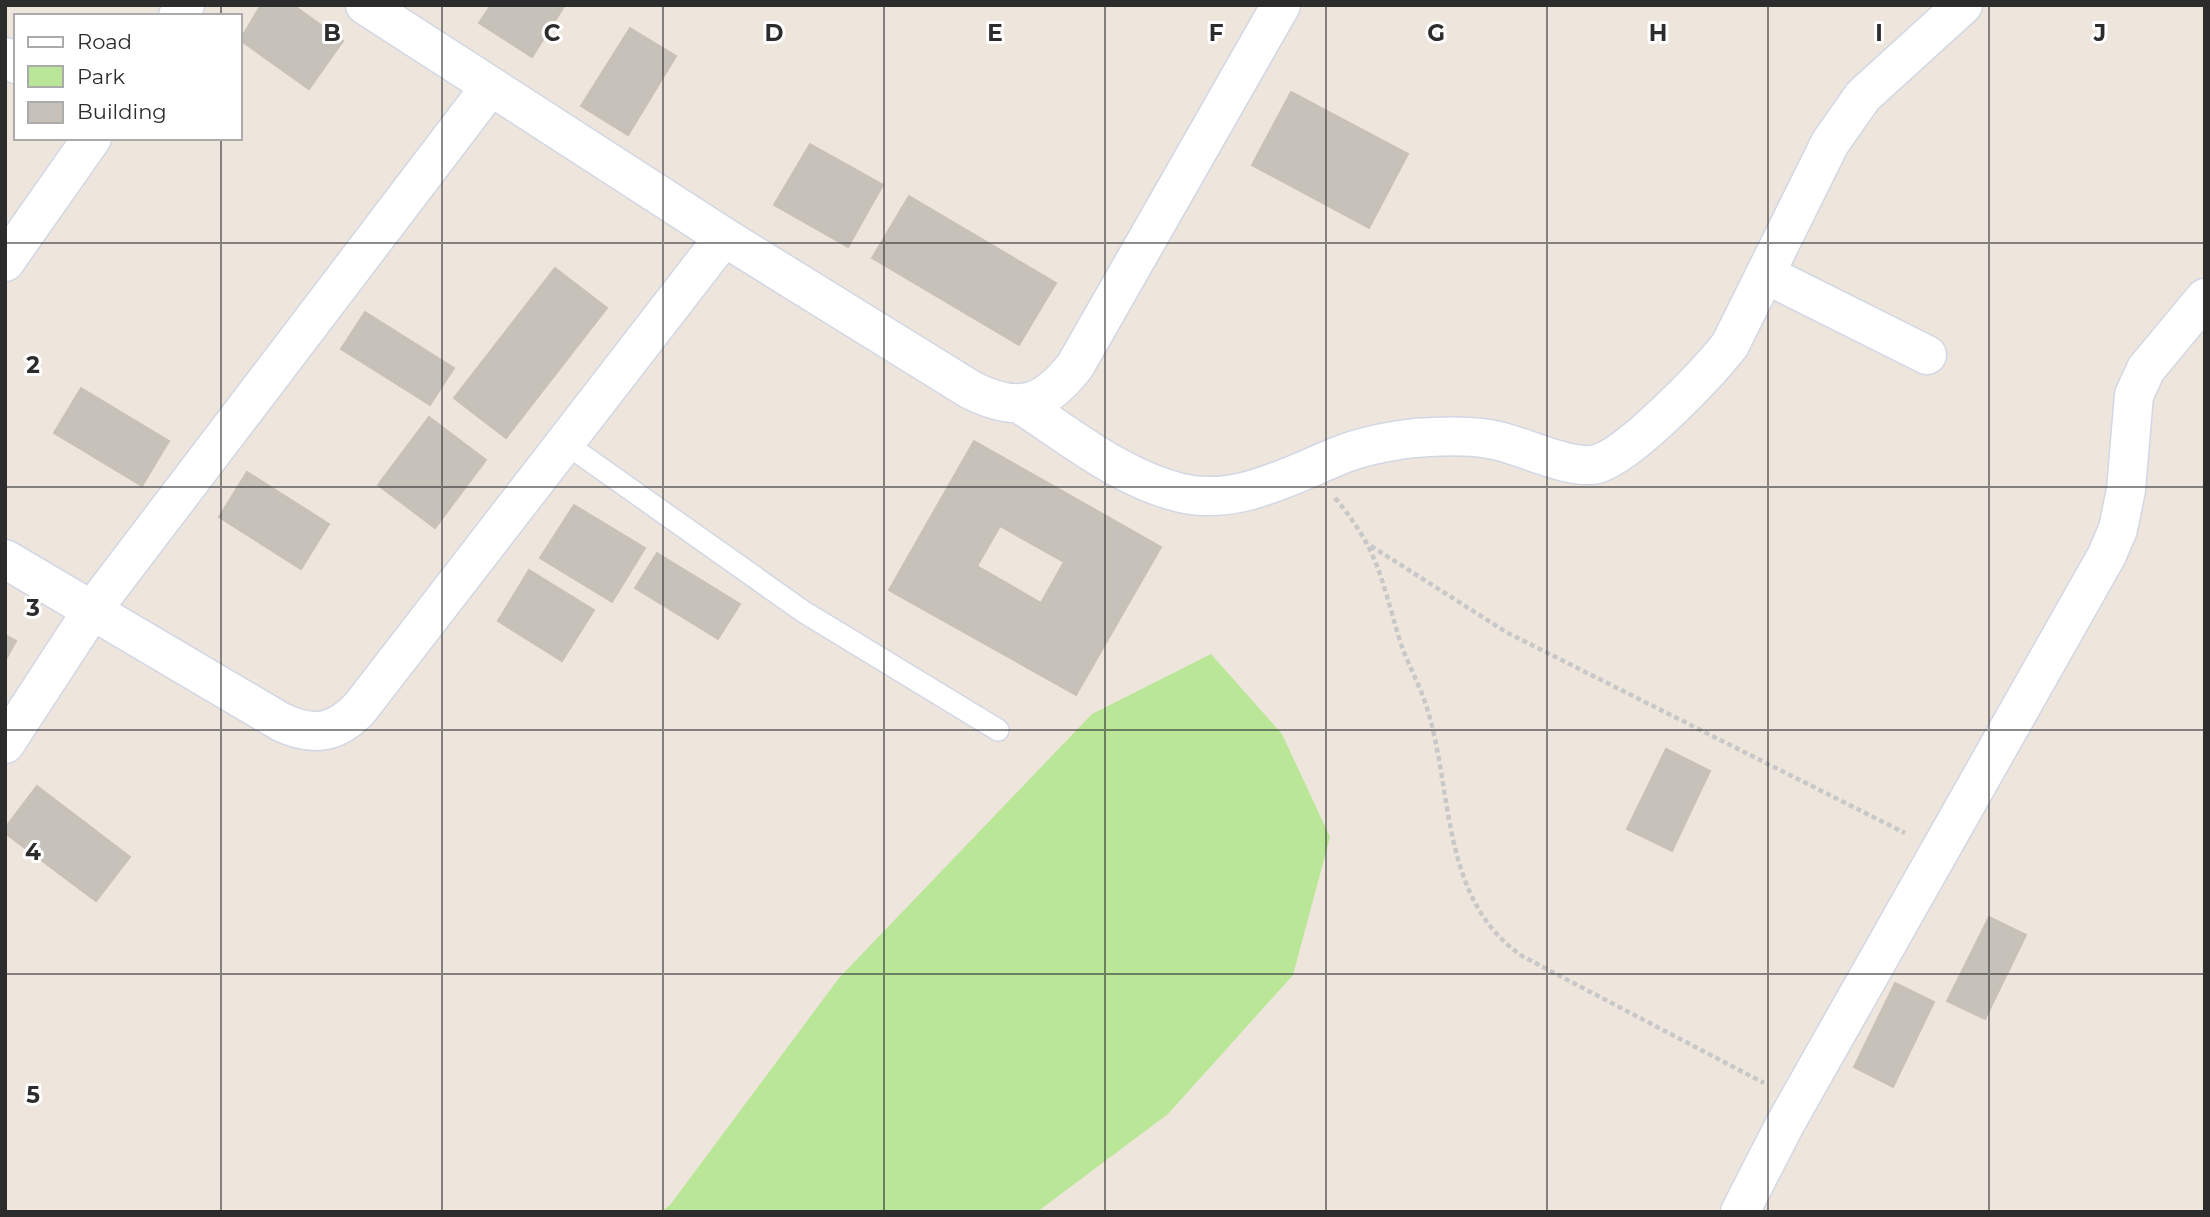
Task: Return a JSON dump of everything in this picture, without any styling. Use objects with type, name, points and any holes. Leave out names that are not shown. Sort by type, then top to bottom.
[{"type":"street","points":[[365,5],[723,237],[971,390],[1006,404],[1020,404],[1045,396],[1059,386],[1075,366],[1281,5]]},
{"type":"street","points":[[1020,404],[1135,478],[1181,493],[1208,497],[1250,491],[1340,455],[1383,443],[1457,435],[1491,439],[1584,465],[1604,461],[1624,449],[1712,368],[1730,345],[1767,275],[1812,175],[1863,96],[1963,5]]},
{"type":"street","points":[[5,744],[93,609],[490,87]]},
{"type":"street","points":[[5,262],[91,140]]},
{"type":"street","points":[[5,559],[281,722],[311,732],[337,729],[360,708],[723,237]]},
{"type":"street","points":[[1767,275],[1927,355]]},
{"type":"street","points":[[1740,1212],[1799,1101],[2107,555],[2118,529],[2126,490],[2134,395],[2146,369],[2205,298]]},
{"type":"lane","points":[[565,443],[804,612],[998,730]]},
{"type":"path","points":[[1310,468],[1371,546],[1506,632],[1940,851]]},
{"type":"path","points":[[1371,546],[1401,643],[1426,705],[1441,769],[1454,855],[1481,913],[1501,941],[1522,956],[1799,1101]]},
{"type":"green space","points":[[1211,654],[1282,734],[1330,837],[1293,975],[1168,1114],[1037,1212],[661,1212],[670,1205],[839,978],[1092,714]]},
{"type":"building","points":[[261,5],[293,5],[343,41],[309,89],[242,41],[242,37]]},
{"type":"building","points":[[491,5],[565,5],[532,57],[479,23]]},
{"type":"building","points":[[630,28],[676,56],[628,135],[581,106]]},
{"type":"building","points":[[1291,92],[1408,154],[1369,228],[1252,165]]},
{"type":"building","points":[[810,144],[883,185],[848,247],[774,205]]},
{"type":"building","points":[[909,196],[1056,283],[1019,345],[872,258]]},
{"type":"building","points":[[555,268],[607,308],[506,438],[454,398]]},
{"type":"building","points":[[365,312],[454,368],[430,405],[341,349]]},
{"type":"building","points":[[81,388],[169,441],[142,486],[54,433]]},
{"type":"building","points":[[429,417],[486,460],[435,528],[378,485]]},
{"type":"building","points":[[974,441],[1161,547],[1076,695],[889,590]],"holes":[[[1000,526],[1064,562],[1041,603],[977,566]]]},
{"type":"building","points":[[247,472],[329,524],[301,569],[219,517]]},
{"type":"building","points":[[574,505],[645,548],[612,602],[540,558]]},
{"type":"building","points":[[657,553],[740,604],[718,639],[635,588]]},
{"type":"building","points":[[529,570],[594,610],[562,661],[498,621]]},
{"type":"building","points":[[5,635],[16,641],[5,661]]},
{"type":"building","points":[[1666,749],[1710,771],[1672,851],[1627,829]]},
{"type":"building","points":[[37,786],[130,857],[96,901],[5,833],[5,828]]},
{"type":"building","points":[[1989,917],[2026,935],[1985,1019],[1947,1001]]},
{"type":"building","points":[[1895,983],[1934,1002],[1893,1087],[1854,1067]]}]
